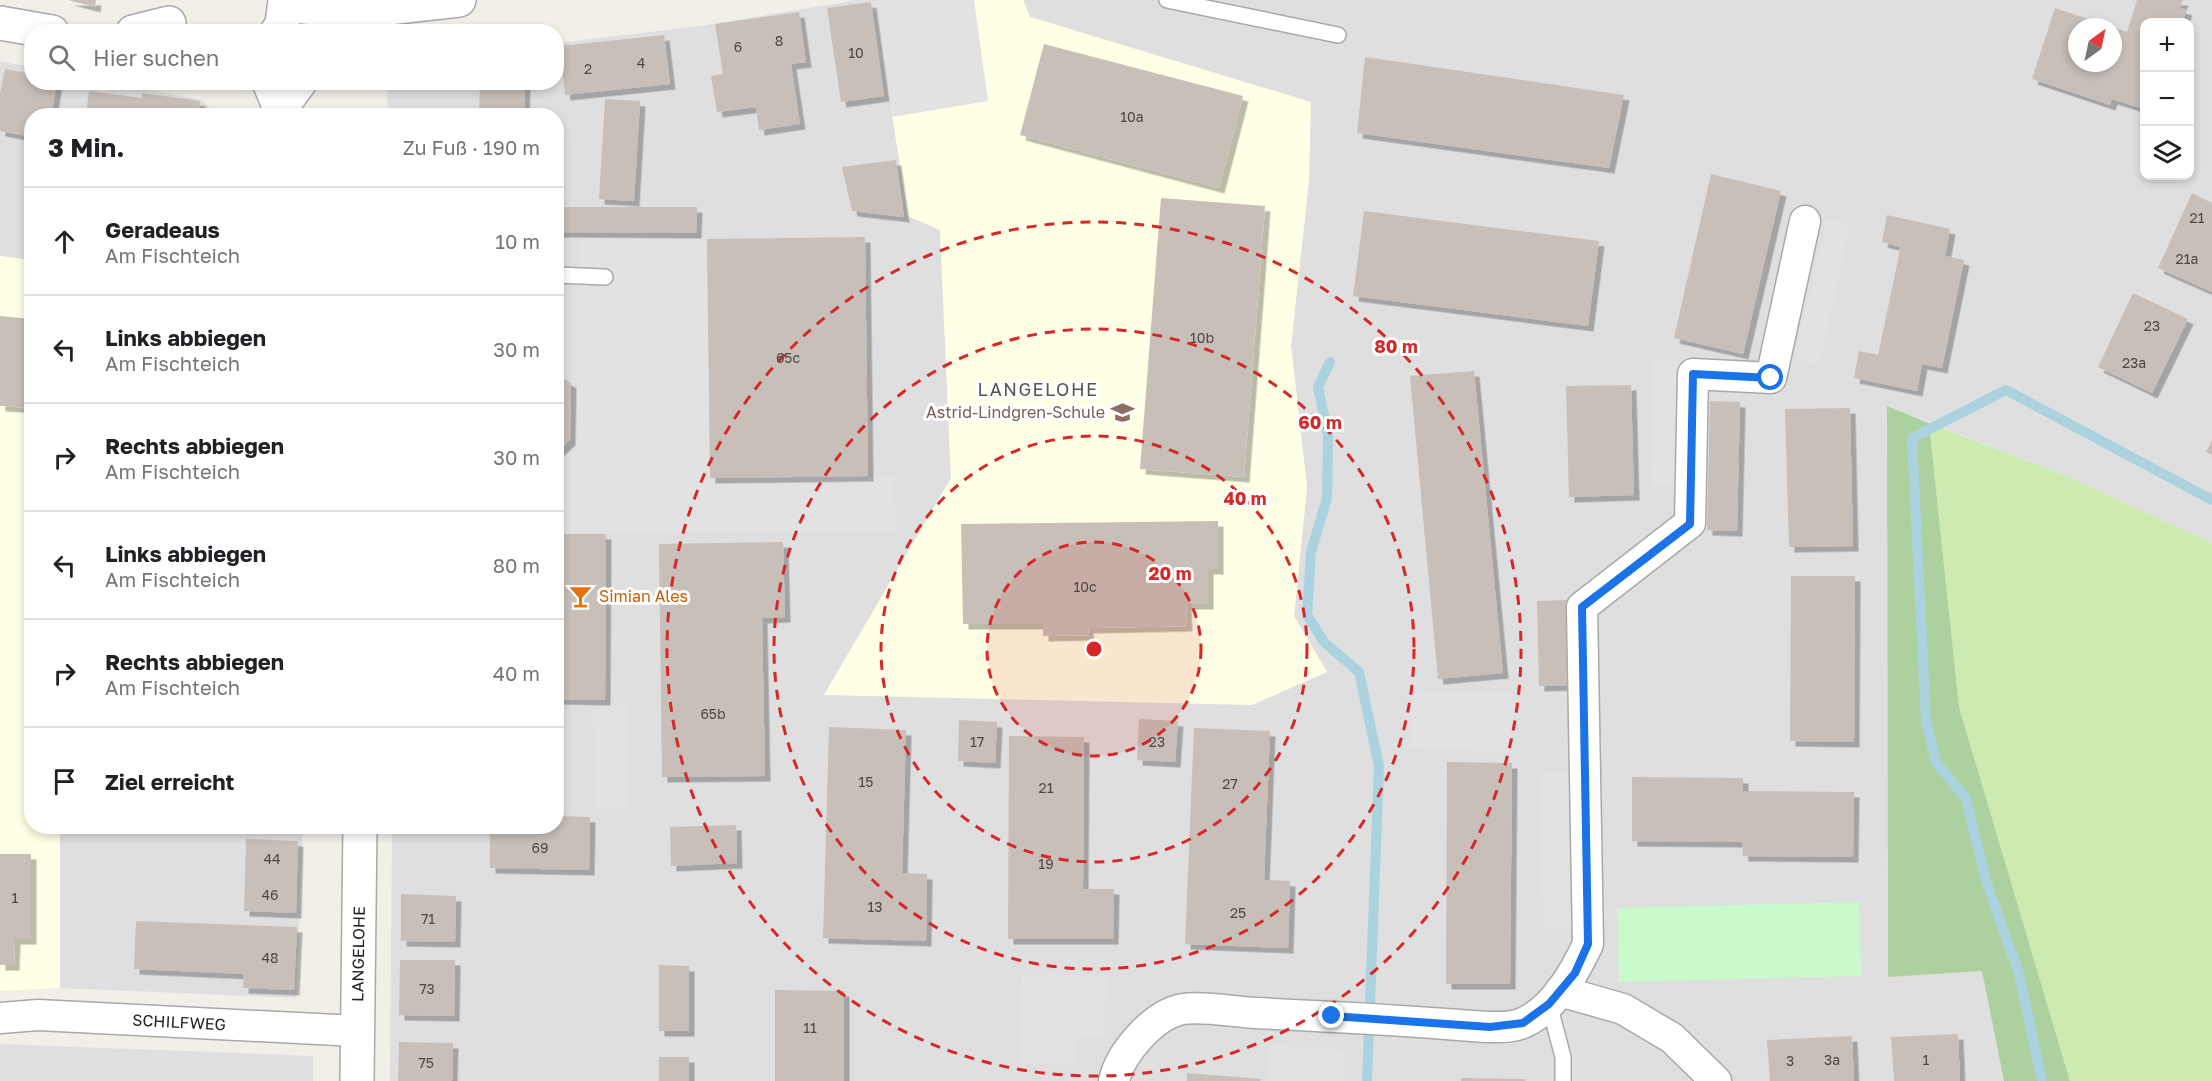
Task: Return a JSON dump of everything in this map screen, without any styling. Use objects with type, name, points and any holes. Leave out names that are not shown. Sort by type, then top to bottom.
[{"type":"street","points":[[283,12],[345,22],[459,0]]},
{"type":"street","points":[[154,24],[170,18]]},
{"type":"street","points":[[0,23],[24,27]]},
{"type":"street","points":[[277,102],[291,90]]},
{"type":"street","points":[[1114,1081],[1137,1041],[1154,1021],[1183,1009],[1490,1027],[1523,1023],[1554,997],[1575,973],[1588,944],[1582,607],[1690,524],[1693,374],[1771,378],[1805,221]]},
{"type":"street","name":"LANGELOHE","points":[[357,1081],[360,834]]},
{"type":"street","points":[[1554,997],[1623,1009],[1672,1038],[1716,1081]]},
{"type":"street","name":"SCHILFWEG","points":[[0,1018],[38,1016],[357,1031]]},
{"type":"lane","points":[[1167,0],[1338,34]]},
{"type":"lane","points":[[564,275],[605,277]]},
{"type":"lane","points":[[1554,997],[1563,1057],[1563,1081]]},
{"type":"shaded area","points":[[857,0],[874,0],[908,216],[940,230],[951,479],[824,695],[1304,681],[1327,672],[1294,616],[1307,487],[1291,346],[1309,180],[1310,102],[1030,17],[1023,0],[2212,0],[2212,543],[2062,474],[1887,406],[1888,976],[1982,971],[2004,1081],[390,1081],[392,834],[564,834],[564,108],[388,108],[387,90],[564,90],[564,42],[700,26]]},
{"type":"shaded area","name":"Astrid-Lindgren-Schule","points":[[874,0],[1023,0],[1030,17],[1311,102],[1309,180],[1291,346],[1307,487],[1294,616],[1327,672],[1252,705],[824,695],[951,478],[940,230],[908,216]]},
{"type":"shaded area","points":[[874,0],[974,0],[988,101],[892,117]]},
{"type":"shaded area","points":[[0,61],[24,66],[24,90],[151,90],[202,100],[209,108],[24,108],[24,259],[0,256]]},
{"type":"shaded area","points":[[1827,218],[1850,224],[1820,364],[1794,359]]},
{"type":"shaded area","points":[[578,237],[707,239],[710,477],[893,476],[896,530],[564,534],[564,453],[575,444]]},
{"type":"shaded area","points":[[0,256],[24,259],[24,834],[60,834],[60,988],[0,991]]},
{"type":"shaded area","points":[[1654,361],[1682,361],[1677,485],[1651,486]]},
{"type":"shaded area","points":[[1412,691],[1514,694],[1512,752],[1410,748]]},
{"type":"shaded area","points":[[626,705],[628,807],[595,808],[593,706]]},
{"type":"shaded area","points":[[1568,773],[1571,927],[1543,927],[1540,774]]},
{"type":"shaded area","points":[[60,834],[303,834],[296,998],[60,988]]},
{"type":"shaded area","points":[[1022,975],[1106,976],[1105,1038],[1076,1038],[1075,1064],[1020,1064]]},
{"type":"shaded area","points":[[0,1044],[313,1056],[313,1081],[0,1081]]},
{"type":"shaded area","points":[[1270,1045],[1345,1050],[1343,1081],[1268,1081]]},
{"type":"green space","points":[[1887,406],[1929,423],[1959,707],[2070,1081],[2004,1081],[1982,971],[1888,977]]},
{"type":"green space","points":[[1929,423],[2062,474],[2212,543],[2212,1081],[2070,1081],[1959,707]]},
{"type":"green space","points":[[1859,902],[1861,976],[1619,982],[1617,908]]},
{"type":"building","points":[[68,0],[96,0],[95,7]]},
{"type":"building","points":[[2137,0],[2183,0],[2180,8],[2187,10],[2184,18],[2140,18],[2140,108],[2112,99],[2110,105],[2032,79],[2055,8],[2085,18],[2068,18],[2068,72],[2122,72],[2122,30],[2127,32]]},
{"type":"building","points":[[871,2],[884,96],[841,102],[827,8]]},
{"type":"building","points":[[799,12],[806,62],[791,64],[800,124],[759,130],[756,107],[717,112],[711,76],[723,74],[715,24]]},
{"type":"building","points":[[664,35],[670,84],[565,95],[564,46]]},
{"type":"building","points":[[1044,44],[1243,96],[1219,188],[1020,135]]},
{"type":"building","points":[[1365,57],[1624,95],[1609,168],[1357,133]]},
{"type":"building","points":[[5,69],[24,73],[24,90],[56,90],[52,108],[24,108],[24,136],[0,131],[0,93]]},
{"type":"building","points":[[480,90],[525,90],[524,108],[479,108]]},
{"type":"building","points":[[89,91],[142,98],[142,93],[200,101],[199,108],[87,108]]},
{"type":"building","points":[[605,99],[640,101],[634,201],[599,199]]},
{"type":"building","points":[[896,160],[904,217],[852,211],[842,167]]},
{"type":"building","points":[[1711,174],[1781,191],[1743,354],[1674,338]]},
{"type":"building","points":[[2192,193],[2212,203],[2212,292],[2158,268]]},
{"type":"building","points":[[1161,198],[1265,206],[1244,477],[1140,469]]},
{"type":"building","points":[[564,207],[697,207],[696,233],[564,232]]},
{"type":"building","points":[[1364,211],[1599,241],[1588,326],[1353,296]]},
{"type":"building","points":[[1887,215],[1950,229],[1945,256],[1964,260],[1942,368],[1922,364],[1917,391],[1854,378],[1859,351],[1878,355],[1898,260],[1900,247],[1882,242]]},
{"type":"building","points":[[865,237],[868,476],[710,478],[707,239]]},
{"type":"building","points":[[2133,293],[2188,319],[2152,393],[2098,367]]},
{"type":"building","points":[[0,316],[24,318],[24,408],[0,406]]},
{"type":"building","points":[[1474,371],[1503,673],[1438,679],[1410,376]]},
{"type":"building","points":[[564,379],[571,383],[570,440],[564,446]]},
{"type":"building","points":[[1631,385],[1634,495],[1569,497],[1566,386]]},
{"type":"building","points":[[1710,401],[1740,402],[1737,531],[1707,530]]},
{"type":"building","points":[[1850,408],[1853,546],[1789,547],[1785,409]]},
{"type":"building","points":[[2212,440],[2212,455],[2206,452]]},
{"type":"building","points":[[1218,521],[1218,569],[1208,569],[1208,604],[1186,604],[1187,626],[1088,628],[1089,635],[1043,636],[1043,624],[963,624],[961,524]]},
{"type":"building","name":"Simian Ales","points":[[564,534],[606,534],[605,700],[564,699]]},
{"type":"building","points":[[783,542],[785,617],[762,618],[765,776],[662,777],[659,544]]},
{"type":"building","points":[[1791,576],[1855,576],[1854,742],[1790,741]]},
{"type":"building","points":[[1567,600],[1569,685],[1539,686],[1537,601]]},
{"type":"building","points":[[1139,719],[1178,721],[1175,762],[1137,760]]},
{"type":"building","points":[[959,720],[997,722],[995,763],[958,761]]},
{"type":"building","points":[[829,727],[906,730],[902,873],[927,874],[926,941],[823,938]]},
{"type":"building","points":[[1194,728],[1270,731],[1264,880],[1290,881],[1288,948],[1185,944]]},
{"type":"building","points":[[1009,736],[1084,737],[1083,889],[1114,889],[1113,939],[1008,939]]},
{"type":"building","points":[[1447,762],[1512,763],[1510,984],[1446,984]]},
{"type":"building","points":[[1632,777],[1743,778],[1743,791],[1854,792],[1853,857],[1743,856],[1742,842],[1632,841]]},
{"type":"building","points":[[564,816],[590,817],[589,870],[490,868],[490,834],[564,834]]},
{"type":"building","points":[[736,825],[737,863],[671,866],[670,827]]},
{"type":"building","points":[[246,839],[298,841],[296,913],[244,911]]},
{"type":"building","points":[[0,854],[31,854],[31,939],[15,939],[14,965],[0,965]]},
{"type":"building","points":[[401,894],[456,896],[455,942],[401,941]]},
{"type":"building","points":[[136,921],[297,927],[294,990],[243,988],[244,974],[134,969]]},
{"type":"building","points":[[400,960],[455,960],[454,1016],[399,1015]]},
{"type":"building","points":[[659,965],[689,966],[689,1031],[659,1031]]},
{"type":"building","points":[[775,990],[844,991],[844,1081],[775,1081]]},
{"type":"building","points":[[1958,1034],[1960,1081],[1894,1081],[1891,1037]]},
{"type":"building","points":[[1852,1036],[1854,1081],[1770,1081],[1767,1040]]},
{"type":"building","points":[[399,1042],[453,1043],[452,1081],[398,1081]]},
{"type":"building","points":[[659,1057],[689,1057],[689,1081],[659,1081]]},
{"type":"building","points":[[1187,1073],[1261,1079],[1260,1081],[1187,1081]]},
{"type":"building","points":[[1461,1078],[1525,1079],[1525,1081],[1461,1081]]},
{"type":"waterway","points":[[1330,362],[1318,387],[1328,435],[1327,498],[1311,552],[1307,615],[1324,642],[1359,672],[1379,766],[1367,1081]]},
{"type":"waterway","points":[[2042,1081],[2019,974],[1986,881],[1966,799],[1936,762],[1926,721],[1912,438],[2006,390],[2212,500]]},
{"type":"place","name":"Astrid-Lindgren-Schule","points":[[1123,412]]},
{"type":"place","name":"Simian Ales","points":[[581,596]]},
{"type":"district","name":"LANGELOHE","points":[[1038,389]]},
{"type":"route","points":[[1332,1016],[1490,1027],[1523,1023],[1549,1004],[1575,973],[1588,944],[1582,607],[1690,524],[1693,374],[1771,378]]}]
